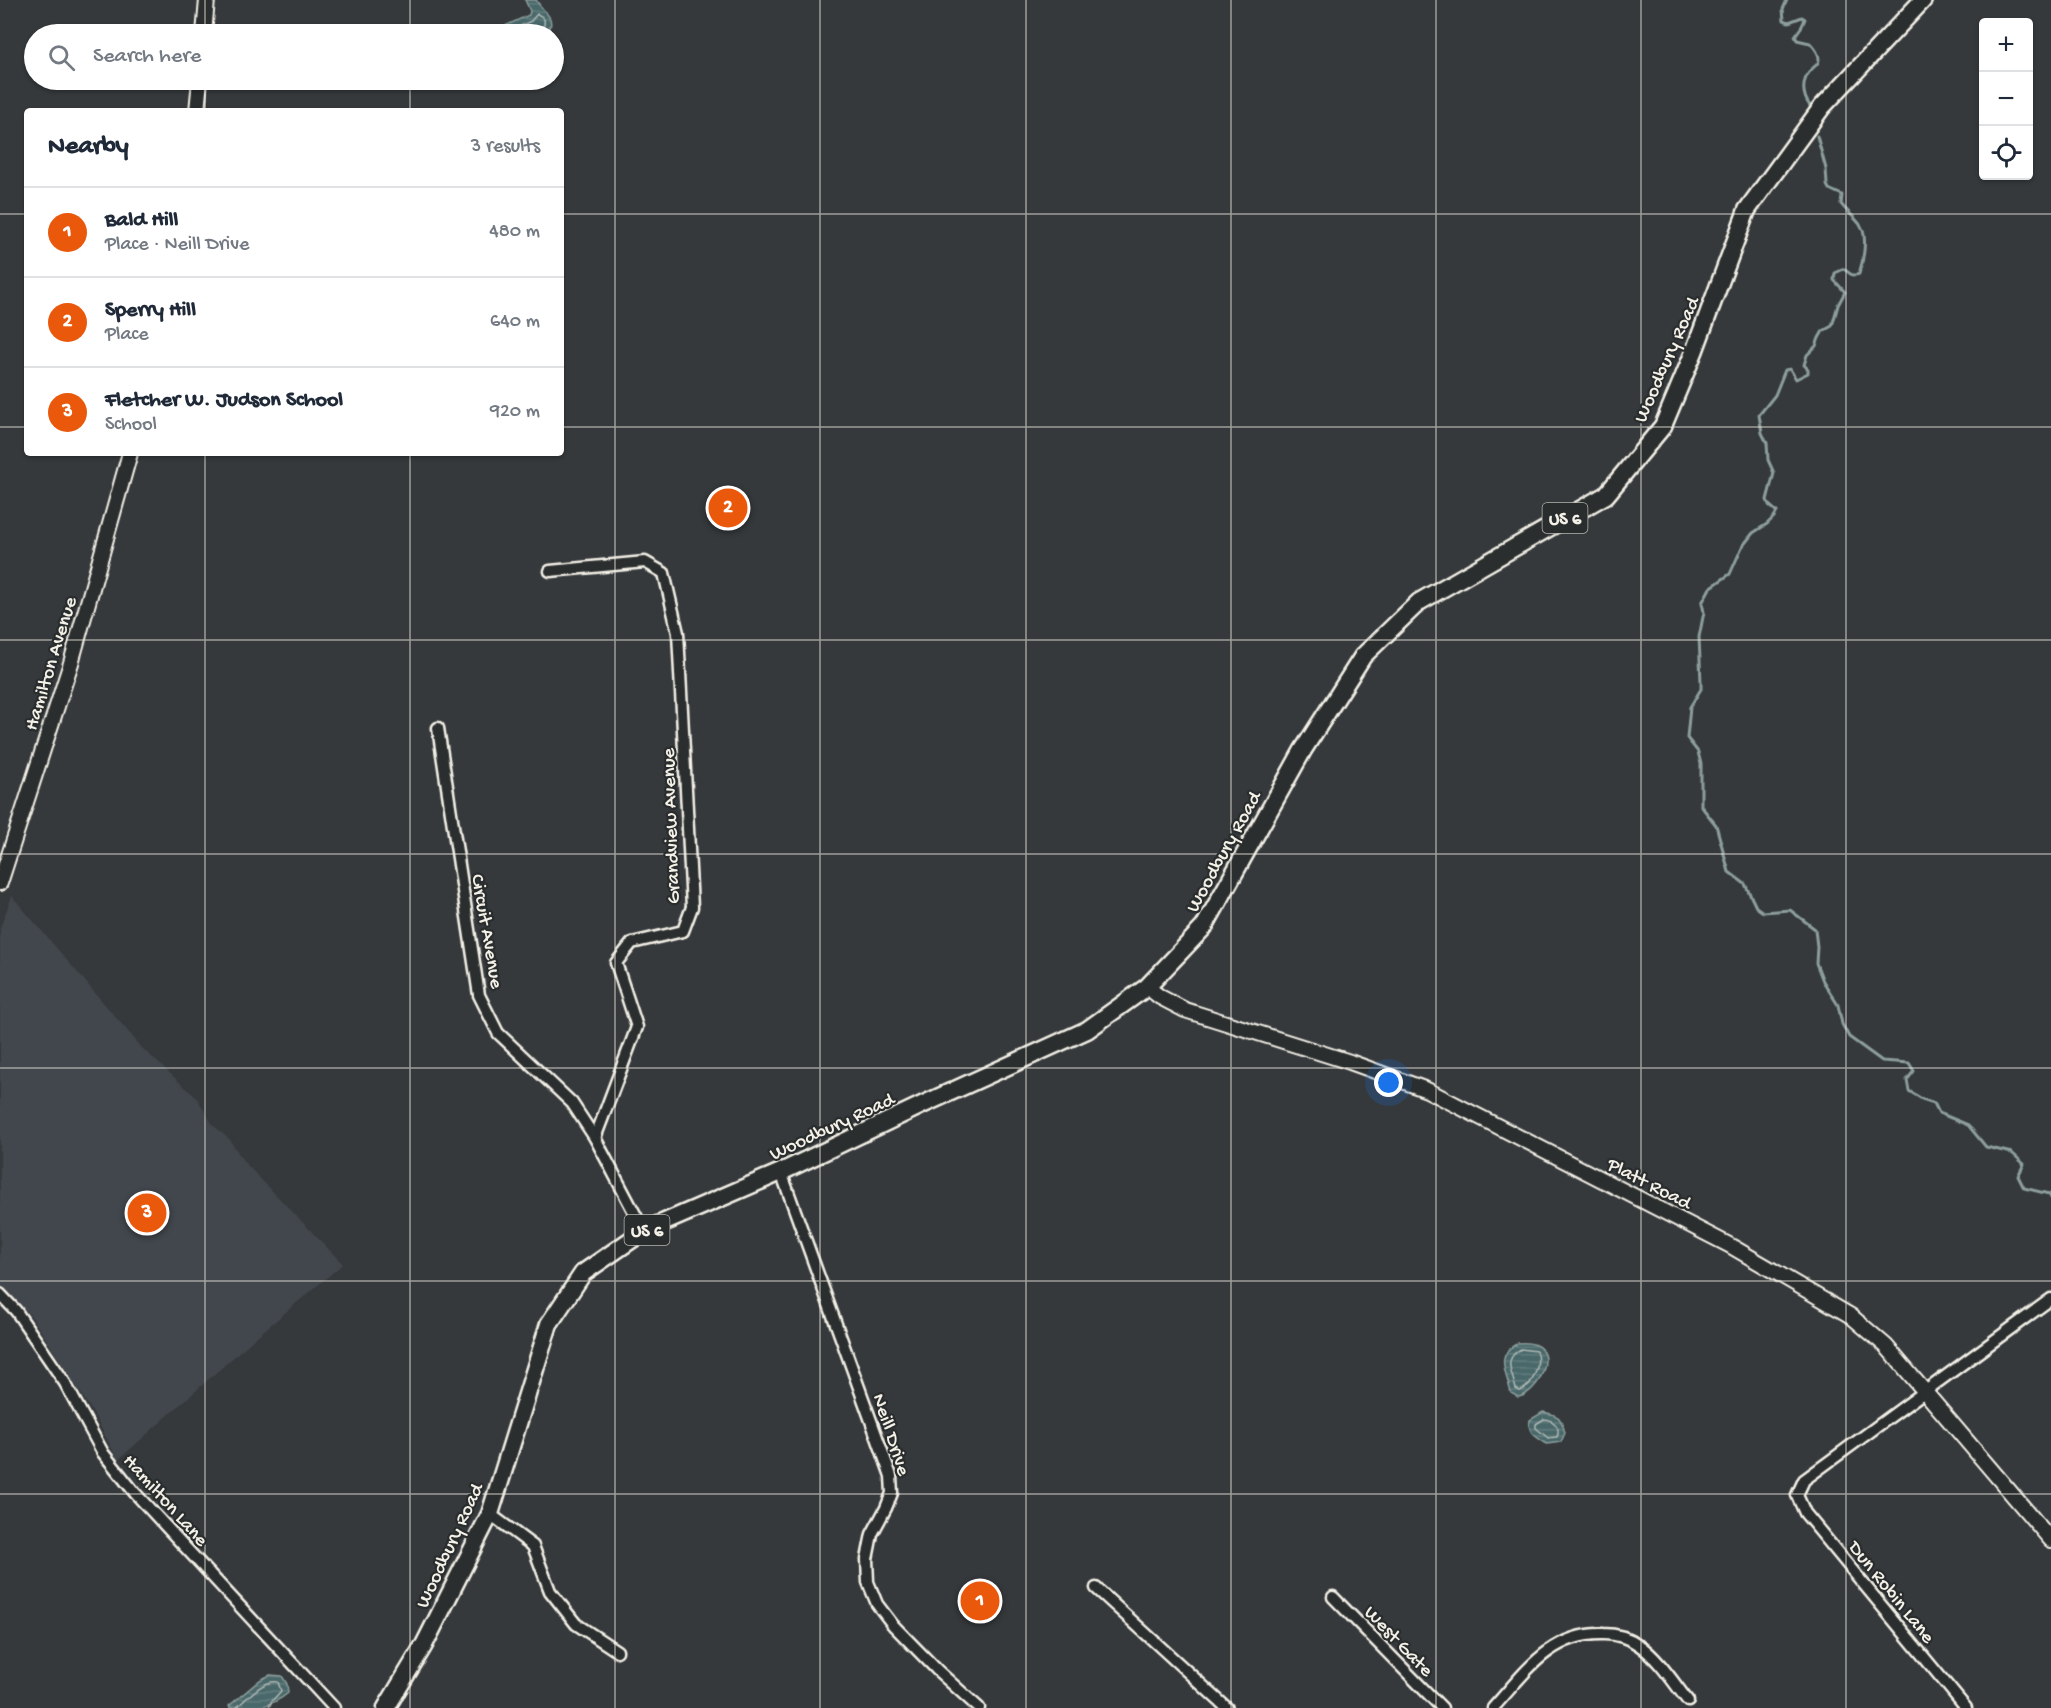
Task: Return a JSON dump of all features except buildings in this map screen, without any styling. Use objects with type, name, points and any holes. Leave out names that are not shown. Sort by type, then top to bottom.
[{"type":"main road","name":"Woodbury Road","points":[[386,1708],[424,1645],[490,1514],[549,1324],[583,1273],[644,1231],[781,1172],[1087,1030],[1147,987],[1204,927],[1303,750],[1363,656],[1419,602],[1606,495],[1663,426],[1694,352],[1747,210],[1822,107],[1923,0]]},
{"type":"street","points":[[205,24],[207,0]]},
{"type":"street","points":[[197,108],[199,90]]},
{"type":"street","name":"Hamilton Avenue","points":[[0,883],[71,663],[129,456]]},
{"type":"street","name":"Grandview Avenue","points":[[550,571],[645,562],[664,573],[678,633],[692,907],[683,931],[632,943],[616,963],[637,1027],[595,1138]]},
{"type":"street","name":"Circuit Avenue","points":[[438,728],[480,995],[498,1033],[572,1103],[595,1138],[644,1231]]},
{"type":"street","name":"Platt Road","points":[[1147,987],[1160,997],[1185,1010],[1350,1062],[1427,1090],[1719,1240],[1851,1317],[1886,1346],[2051,1540]]},
{"type":"street","name":"Neill Drive","points":[[781,1172],[891,1476],[892,1493],[872,1534],[868,1582],[877,1604],[892,1625],[979,1708]]},
{"type":"street","name":"Hamilton Lane","points":[[0,1294],[16,1311],[65,1383],[103,1453],[135,1493],[334,1708]]},
{"type":"street","points":[[1926,1391],[2051,1299]]},
{"type":"street","name":"Dun Robin Lane","points":[[1926,1391],[1804,1480],[1797,1495],[1805,1513],[1966,1708]]},
{"type":"street","points":[[490,1514],[532,1546],[550,1591],[576,1624],[617,1651]]},
{"type":"street","points":[[1096,1588],[1227,1708]]},
{"type":"street","name":"West Gate","points":[[1333,1597],[1442,1708]]},
{"type":"street","points":[[1493,1708],[1543,1654],[1569,1638],[1591,1633],[1615,1634],[1637,1643],[1652,1656],[1688,1701]]},
{"type":"shaded area","points":[[12,896],[143,1049],[197,1098],[213,1125],[230,1140],[244,1162],[343,1264],[255,1338],[118,1460],[92,1411],[32,1317],[0,1285],[0,928]]},
{"type":"water","points":[[525,0],[536,0],[550,19],[551,24],[509,24],[529,15],[530,11]]},
{"type":"water","points":[[1518,1343],[1532,1344],[1541,1349],[1545,1357],[1544,1367],[1534,1387],[1527,1394],[1518,1397],[1511,1393],[1504,1359],[1506,1353]]},
{"type":"water","points":[[1543,1412],[1553,1414],[1562,1423],[1565,1433],[1561,1442],[1547,1444],[1531,1432],[1530,1420]]},
{"type":"water","points":[[270,1675],[282,1676],[287,1684],[288,1693],[275,1702],[262,1706],[230,1708],[229,1706],[260,1680]]},
{"type":"waterway","points":[[1787,0],[1783,9],[1784,20],[1789,22],[1802,17],[1805,19],[1795,36],[1797,40],[1810,43],[1819,57],[1818,63],[1808,74],[1804,83],[1805,97],[1810,106]]},
{"type":"waterway","points":[[1817,136],[1826,169],[1827,185],[1829,189],[1842,195],[1841,204],[1859,223],[1863,231],[1863,256],[1859,274],[1852,275],[1844,269],[1835,273],[1834,280],[1845,292],[1838,305],[1832,326],[1823,331],[1816,346],[1807,355],[1804,365],[1808,373],[1796,379],[1790,369],[1785,370],[1775,395],[1759,415],[1762,433],[1767,443],[1768,460],[1774,473],[1767,500],[1777,512],[1767,524],[1753,533],[1742,547],[1730,574],[1710,588],[1702,603],[1704,612],[1699,637],[1701,689],[1690,707],[1687,738],[1698,752],[1701,764],[1701,806],[1716,825],[1729,872],[1745,884],[1756,907],[1763,912],[1790,910],[1815,929],[1816,963],[1823,981],[1838,1005],[1842,1024],[1849,1037],[1882,1061],[1909,1063],[1914,1071],[1907,1080],[1909,1091],[1934,1103],[1939,1113],[1968,1125],[1986,1147],[2012,1153],[2024,1164],[2018,1176],[2024,1188],[2049,1194],[2051,1198]]},
{"type":"place","name":"Sperry Hill","points":[[728,508]]},
{"type":"place","name":"Fletcher W. Judson School","points":[[147,1213]]},
{"type":"place","name":"Bald Hill","points":[[980,1601]]}]
